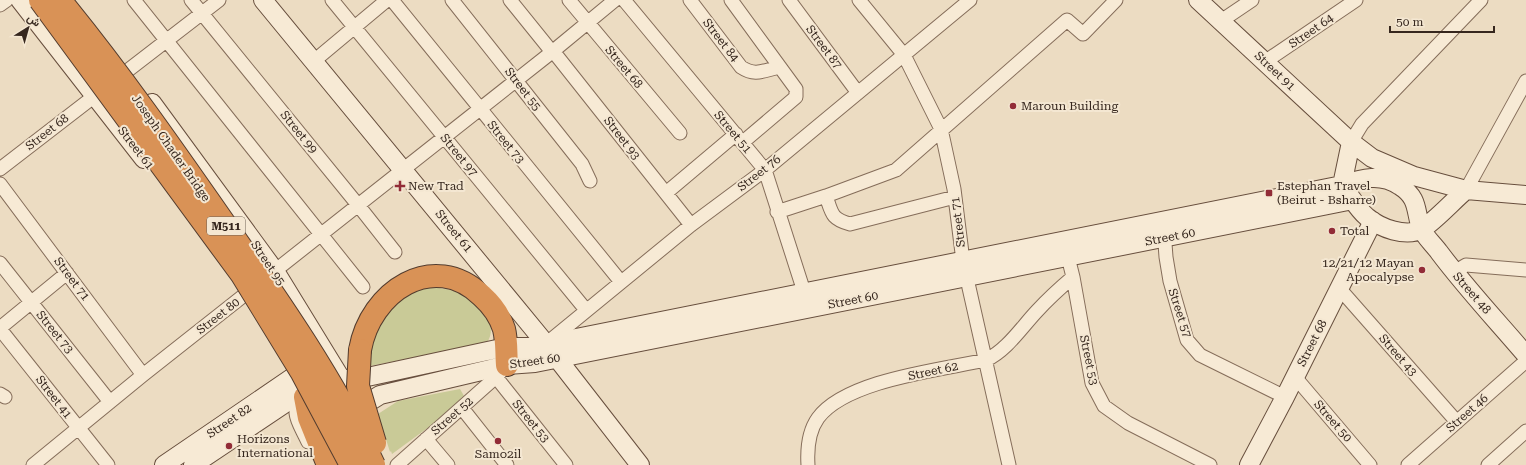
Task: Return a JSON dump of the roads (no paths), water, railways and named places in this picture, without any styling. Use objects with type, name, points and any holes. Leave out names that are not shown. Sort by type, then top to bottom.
[{"type":"highway","name":"Joseph Chader Bridge","points":[[40,0],[242,275],[302,373],[351,465]]},
{"type":"highway","name":"Joseph Chader Bridge","points":[[60,0],[149,114],[257,270],[344,406],[374,465]]},
{"type":"highway","points":[[383,465],[358,386],[360,350],[365,328],[376,309],[402,284],[424,277],[436,276],[467,284],[491,304],[504,329],[503,363]]},
{"type":"highway","points":[[302,394],[328,465]]},
{"type":"street","points":[[0,5],[7,0]]},
{"type":"street","name":"Street 61","points":[[20,0],[95,95],[246,294],[344,465]]},
{"type":"street","name":"Street 95","points":[[72,0],[182,142],[274,271],[342,379],[383,465]]},
{"type":"street","points":[[134,0],[364,287]]},
{"type":"street","name":"Street 99","points":[[191,0],[395,252]]},
{"type":"street","points":[[127,71],[219,0]]},
{"type":"street","name":"Street 61","points":[[263,0],[546,344],[638,464]]},
{"type":"street","name":"Street 97","points":[[332,0],[586,310]]},
{"type":"street","points":[[314,61],[387,0]]},
{"type":"street","name":"Street 73","points":[[392,0],[621,282]]},
{"type":"street","name":"Street 55","points":[[452,0],[582,164],[590,181]]},
{"type":"street","name":"Street 93","points":[[510,0],[691,225]]},
{"type":"street","name":"Street 68","points":[[569,0],[680,133]]},
{"type":"street","name":"Street 80","points":[[33,465],[79,429],[143,375],[553,52],[615,0]]},
{"type":"street","name":"Street 51","points":[[624,0],[765,170],[806,301]]},
{"type":"street","name":"Street 84","points":[[690,0],[741,67],[749,72],[758,73],[780,67]]},
{"type":"street","points":[[666,193],[796,97],[796,89],[731,0]]},
{"type":"street","name":"Street 87","points":[[789,0],[858,93]]},
{"type":"street","name":"Street 71","points":[[860,0],[904,55],[941,129],[955,197],[965,269],[1009,465]]},
{"type":"street","name":"Street 76","points":[[546,344],[691,225],[765,170],[970,0]]},
{"type":"street","points":[[778,212],[896,170],[1067,20],[1083,34],[1116,0]]},
{"type":"street","name":"Street 91","points":[[1198,0],[1266,61],[1351,142],[1372,158],[1414,176],[1466,190],[1526,194]]},
{"type":"street","points":[[1221,21],[1252,0]]},
{"type":"street","name":"Street 64","points":[[1266,61],[1356,0]]},
{"type":"street","points":[[1481,0],[1362,124],[1351,142],[1342,185],[1366,217],[1373,221],[1397,231],[1410,232],[1421,229],[1466,190],[1526,81]]},
{"type":"street","name":"Street 68","points":[[1,167],[127,71]]},
{"type":"street","name":"Street 60","points":[[342,379],[358,379],[503,363],[534,363],[557,359],[806,301],[1164,229],[1371,177],[1385,179],[1401,186],[1414,199],[1419,213],[1421,229]]},
{"type":"street","name":"Street 71","points":[[0,184],[143,375]]},
{"type":"street","points":[[826,196],[833,216],[838,221],[850,224],[955,197]]},
{"type":"street","name":"Street 60","points":[[1164,229],[1353,200]]},
{"type":"street","name":"Street 68","points":[[1248,465],[1285,397],[1373,221]]},
{"type":"street","name":"Street 57","points":[[1164,229],[1170,281],[1187,340],[1200,355],[1285,397]]},
{"type":"street","name":"Street 48","points":[[1421,229],[1454,272],[1526,355]]},
{"type":"street","name":"Street 53","points":[[1066,249],[1074,277],[1092,384],[1104,406],[1128,423],[1210,465]]},
{"type":"street","name":"Street 73","points":[[0,263],[110,402]]},
{"type":"street","points":[[1454,272],[1466,264],[1526,270]]},
{"type":"street","points":[[0,328],[67,273]]},
{"type":"street","name":"Street 62","points":[[808,465],[807,449],[817,419],[828,408],[844,396],[891,380],[986,360],[1003,349],[1045,302],[1074,277]]},
{"type":"street","name":"Street 43","points":[[1339,288],[1457,422]]},
{"type":"street","name":"Street 60","points":[[358,412],[364,405],[380,395],[503,363],[531,347],[806,301]]},
{"type":"street","name":"Street 41","points":[[0,328],[108,465]]},
{"type":"street","name":"Street 46","points":[[1408,465],[1526,361]]},
{"type":"street","name":"Street 53","points":[[503,363],[566,465]]},
{"type":"street","name":"Street 52","points":[[397,465],[462,408],[503,363]]},
{"type":"street","name":"Street 50","points":[[1295,377],[1370,465]]},
{"type":"street","points":[[302,394],[296,404],[295,413],[319,465]]},
{"type":"street","name":"Street 82","points":[[164,465],[242,422],[302,394]]},
{"type":"street","points":[[462,408],[507,465]]},
{"type":"street","name":"Street 82","points":[[193,465],[242,422]]},
{"type":"street","points":[[1488,465],[1526,431]]},
{"type":"street","points":[[426,439],[448,465]]},
{"type":"place","name":"Maroun Building","points":[[1013,106]]},
{"type":"place","name":"New Trad","points":[[400,186]]},
{"type":"place","name":"Estephan Travel (Beirut - Bsharre)","points":[[1269,193]]},
{"type":"place","name":"Total","points":[[1332,231]]},
{"type":"place","name":"12/21/12 Mayan Apocalypse","points":[[1422,270]]},
{"type":"place","name":"Samo2il","points":[[498,441]]},
{"type":"place","name":"Horizons International","points":[[229,446]]}]
